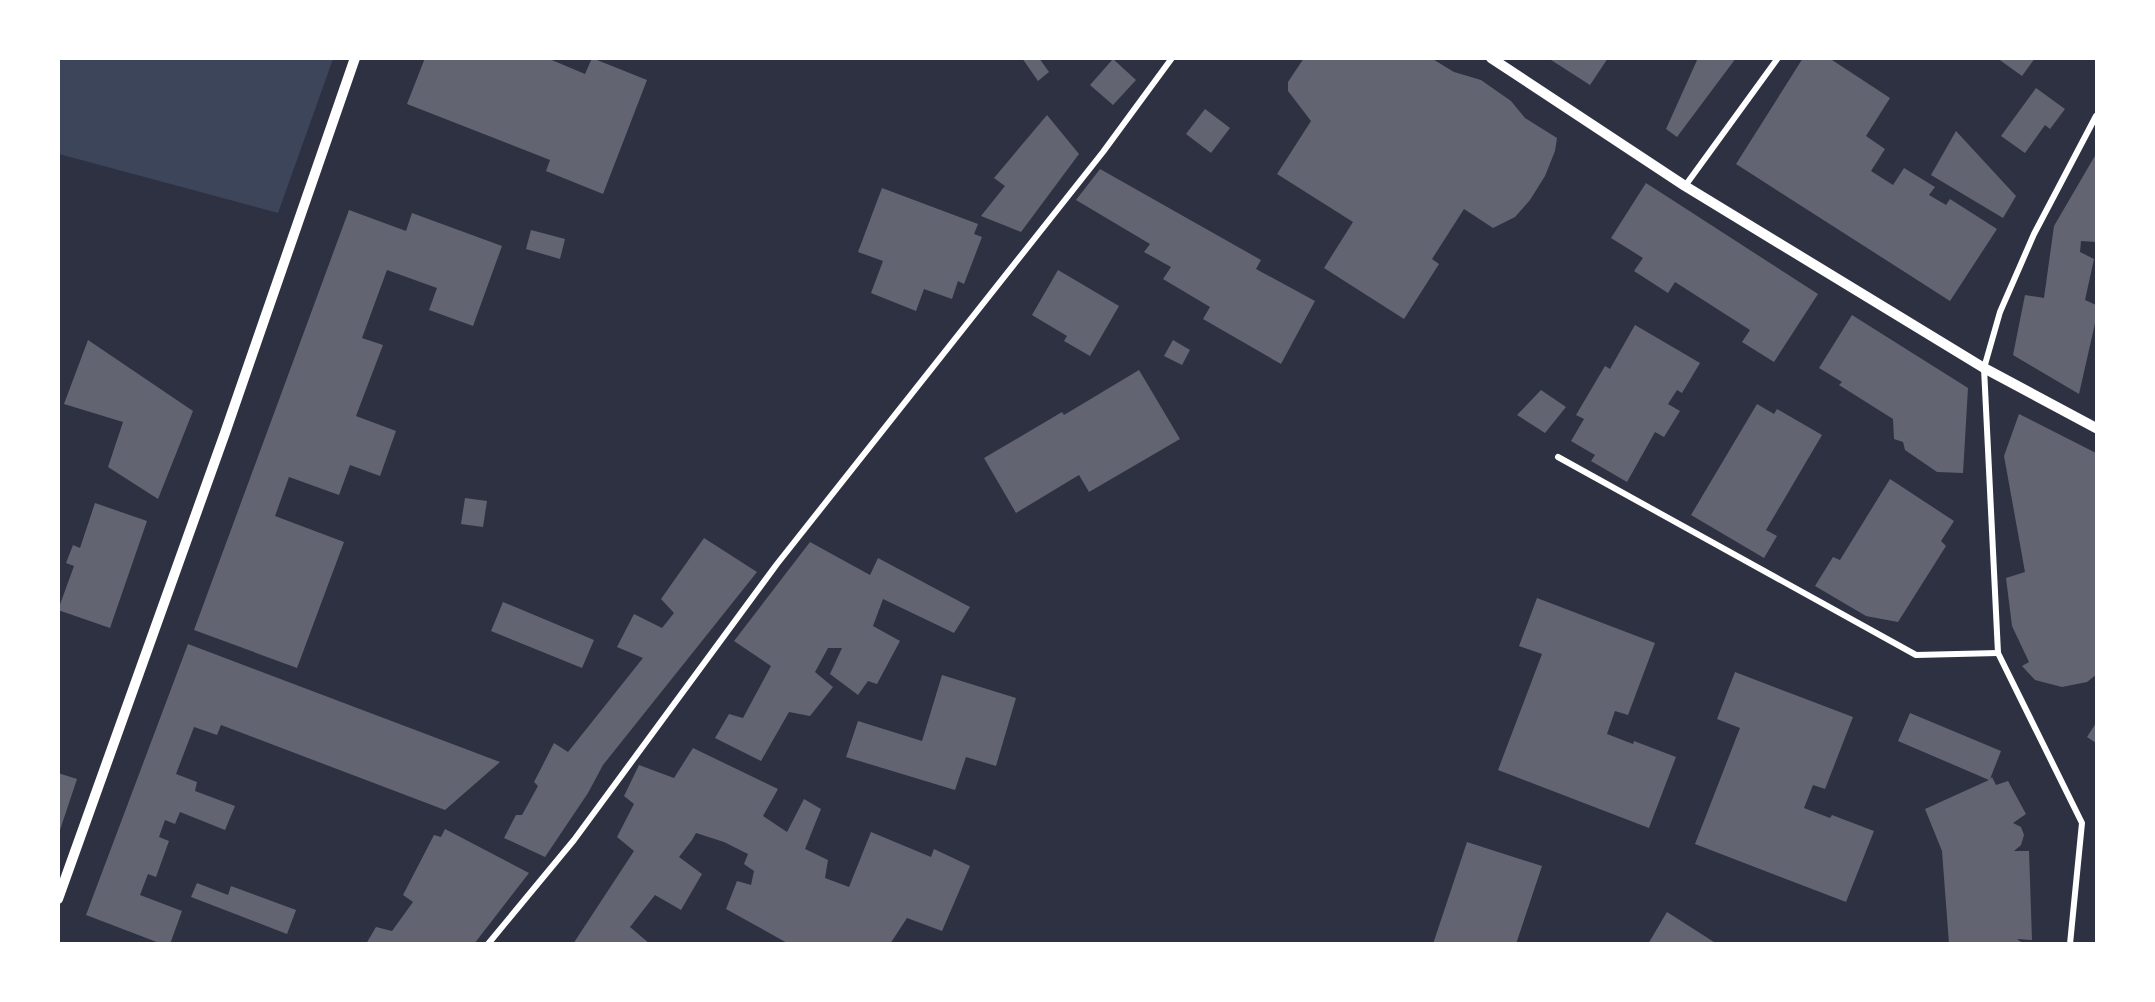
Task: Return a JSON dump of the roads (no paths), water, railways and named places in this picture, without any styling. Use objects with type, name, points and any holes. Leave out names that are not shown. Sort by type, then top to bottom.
[{"type":"street","points":[[58,899],[356,58]]},
{"type":"street","points":[[488,944],[574,840],[777,564],[1103,152],[1172,58]]},
{"type":"street","points":[[1491,58],[1685,186],[1984,368],[2097,428]]},
{"type":"street","points":[[1685,186],[1778,58]]},
{"type":"street","points":[[2070,944],[2082,823],[1998,652],[1984,368],[2000,312],[2034,234],[2097,116]]},
{"type":"street","points":[[1558,457],[1916,655],[1998,652]]}]
